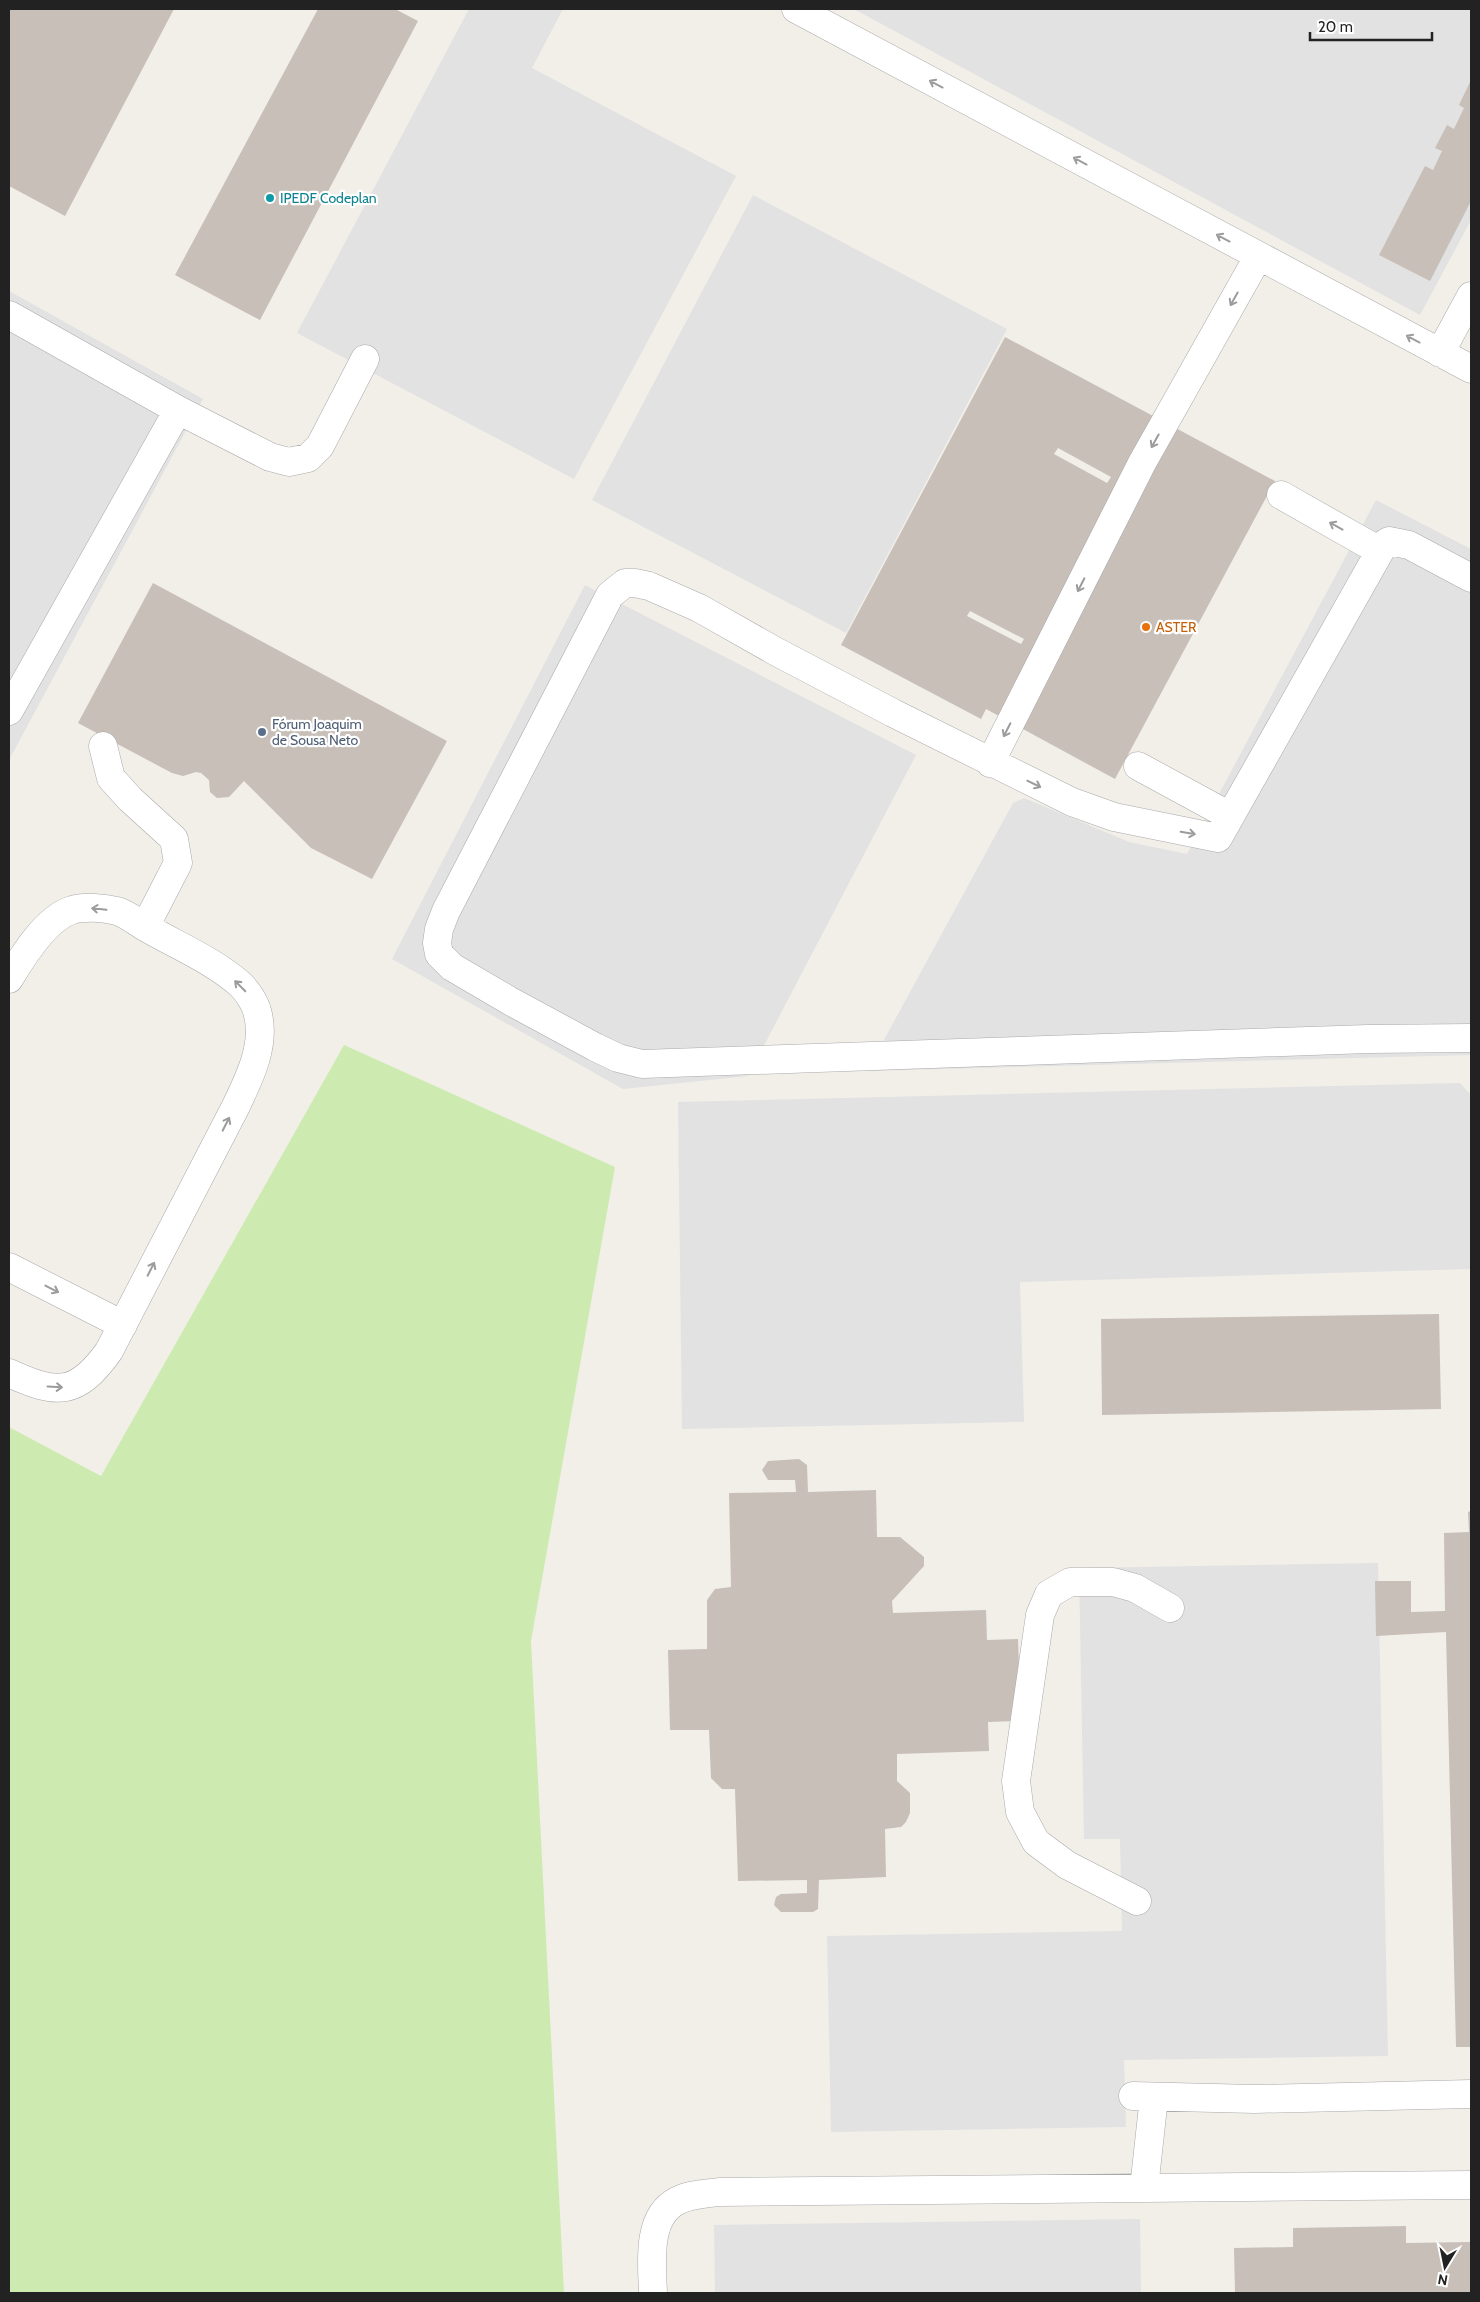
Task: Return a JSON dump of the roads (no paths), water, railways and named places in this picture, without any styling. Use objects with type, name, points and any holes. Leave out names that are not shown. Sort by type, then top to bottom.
[{"type":"street","points":[[796,9],[1471,369]]},
{"type":"street","points":[[990,763],[1142,463],[1258,257]]},
{"type":"street","points":[[1440,354],[1471,296]]},
{"type":"street","points":[[9,315],[178,410],[270,457],[289,462],[308,458],[320,446],[366,359]]},
{"type":"street","points":[[9,712],[178,410]]},
{"type":"street","points":[[1281,495],[1378,550]]},
{"type":"street","points":[[1224,827],[1378,550],[1389,541],[1409,545],[1471,578]]},
{"type":"street","points":[[1224,827],[1114,817],[1072,802],[990,763],[775,651],[699,608],[649,586],[635,582],[625,583],[610,595],[446,911],[436,943],[439,954],[452,967],[510,1001],[618,1058],[642,1064],[1368,1039],[1471,1038]]},
{"type":"street","points":[[103,746],[111,778],[130,799],[174,839],[178,863],[145,927]]},
{"type":"street","points":[[1138,766],[1224,827]]},
{"type":"street","points":[[9,979],[24,954],[59,916],[73,910],[93,908],[118,911],[218,968],[242,986],[257,1009],[261,1029],[257,1052],[249,1078],[122,1325],[100,1363],[79,1384],[60,1389],[36,1386],[9,1373]]},
{"type":"street","points":[[9,1267],[122,1325]]},
{"type":"street","points":[[1137,1901],[1067,1865],[1036,1842],[1020,1812],[1016,1781],[1040,1615],[1049,1594],[1070,1582],[1113,1582],[1135,1588],[1170,1608]]},
{"type":"street","points":[[1144,2188],[1144,2096],[1255,2099],[1471,2094]]},
{"type":"street","points":[[654,2293],[652,2263],[655,2234],[662,2214],[677,2201],[696,2195],[719,2192],[1471,2185]]},
{"type":"place","name":"IPEDF Codeplan","points":[[270,198]]},
{"type":"place","name":"ASTER","points":[[1146,627]]},
{"type":"place","name":"Fórum Joaquim de Sousa Neto","points":[[262,732]]}]
